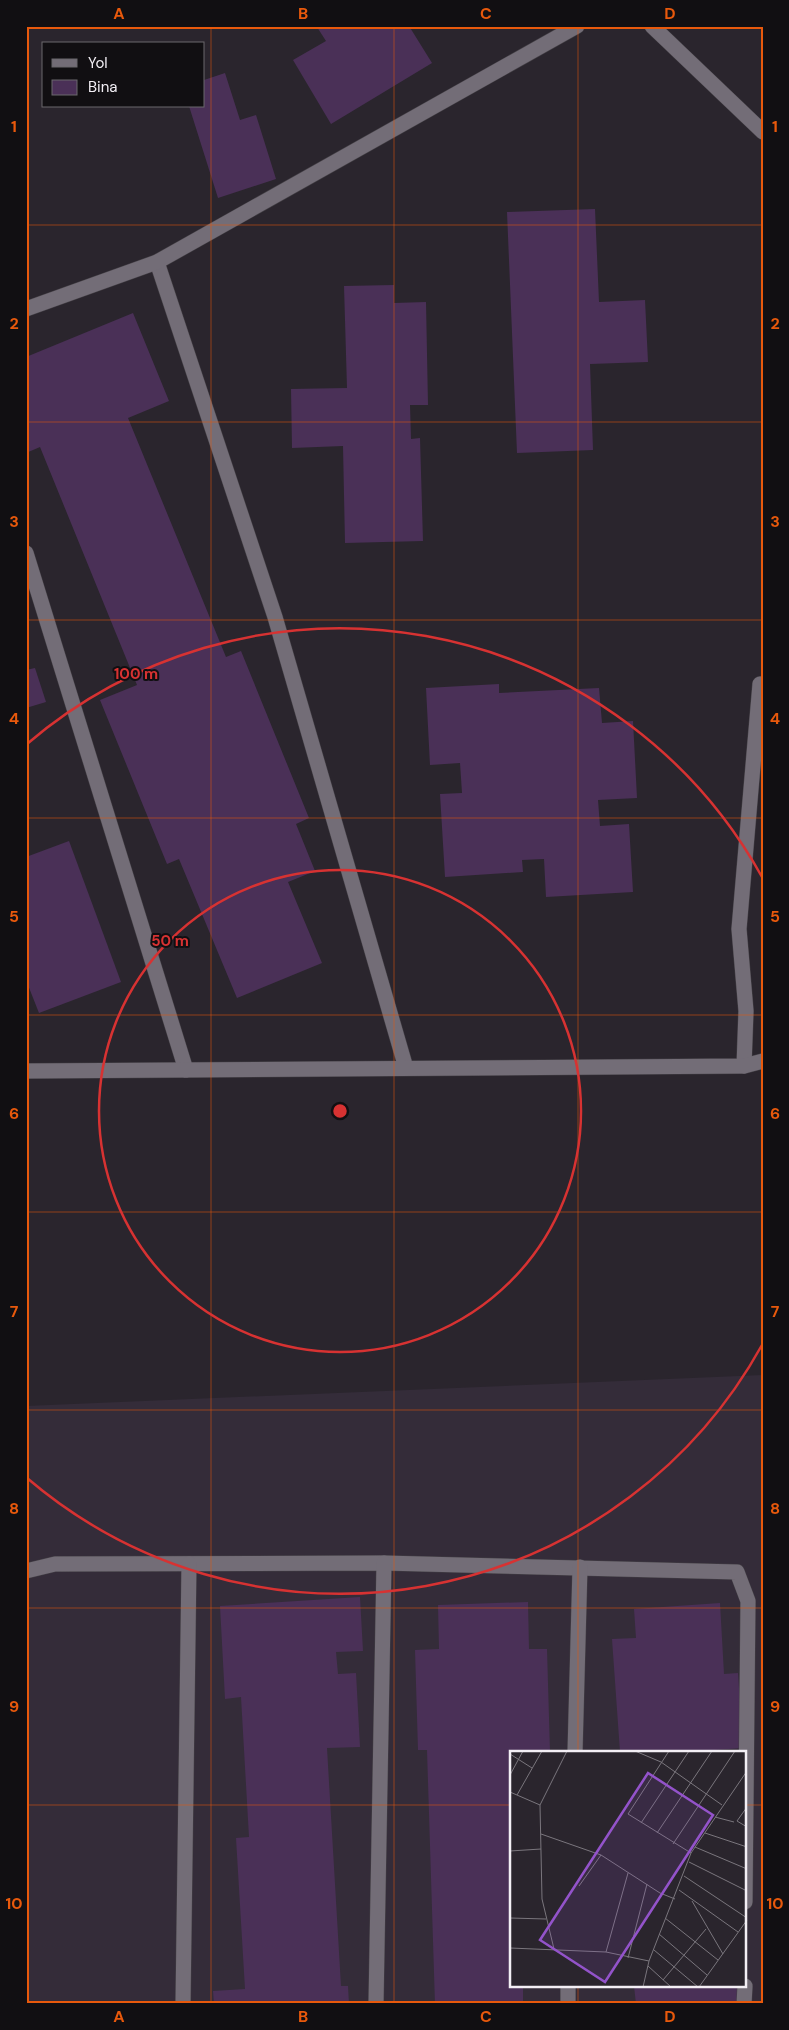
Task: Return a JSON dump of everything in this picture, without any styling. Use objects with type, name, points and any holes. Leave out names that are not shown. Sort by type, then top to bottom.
[{"type":"street","points":[[26,309],[157,262],[577,26]]},
{"type":"street","points":[[652,26],[763,132]]},
{"type":"street","points":[[157,262],[275,617],[406,1068]]},
{"type":"street","points":[[26,553],[186,1070]]},
{"type":"street","points":[[744,1066],[746,1011],[739,928],[760,684]]},
{"type":"street","points":[[26,1071],[744,1066],[763,1061]]},
{"type":"street","points":[[376,2004],[384,1563]]},
{"type":"street","points":[[26,1571],[55,1564],[384,1563],[737,1572],[748,1601],[746,1802]]},
{"type":"street","points":[[183,2004],[189,1564]]},
{"type":"street","points":[[575,1751],[580,1567]]},
{"type":"street","points":[[568,1988],[568,2004]]},
{"type":"street","points":[[744,1988],[744,2004]]},
{"type":"shaded area","points":[[763,1375],[763,2004],[26,2004],[26,1406]]},
{"type":"building","points":[[409,26],[432,63],[331,124],[293,60],[326,41],[317,27]]},
{"type":"building","points":[[225,73],[240,120],[256,115],[276,179],[218,198],[190,108],[205,108],[205,80]]},
{"type":"building","points":[[595,209],[599,302],[645,300],[648,362],[590,364],[593,450],[517,453],[507,212]]},
{"type":"building","points":[[394,285],[394,303],[426,302],[428,405],[410,405],[411,439],[420,438],[423,541],[345,543],[343,446],[292,448],[291,389],[347,388],[344,286]]},
{"type":"building","points":[[133,313],[169,401],[128,418],[226,657],[241,651],[309,818],[296,824],[315,871],[288,882],[322,963],[237,998],[179,859],[167,864],[100,700],[137,685],[40,447],[26,453],[26,357]]},
{"type":"building","points":[[35,668],[46,702],[26,708],[26,670]]},
{"type":"building","points":[[499,684],[499,693],[599,688],[602,723],[633,721],[637,798],[598,800],[600,826],[629,824],[633,892],[546,897],[544,859],[522,860],[523,872],[445,877],[440,794],[462,793],[460,763],[430,765],[426,688]]},
{"type":"building","points":[[69,841],[121,982],[39,1013],[26,980],[26,857]]},
{"type":"building","points":[[360,1597],[363,1651],[336,1652],[338,1674],[356,1673],[360,1747],[327,1748],[341,1986],[348,1986],[349,2004],[214,2004],[213,1991],[245,1989],[236,1838],[249,1837],[241,1697],[225,1699],[220,1606]]},
{"type":"building","points":[[528,1602],[529,1649],[547,1649],[550,1751],[510,1751],[510,1988],[523,1988],[523,2004],[435,2004],[427,1750],[418,1750],[415,1650],[439,1649],[438,1605]]},
{"type":"building","points":[[720,1603],[724,1674],[738,1673],[743,1748],[715,1751],[620,1751],[612,1639],[636,1638],[634,1609]]},
{"type":"building","points":[[634,1988],[739,1988],[740,2002],[636,2004]]}]
